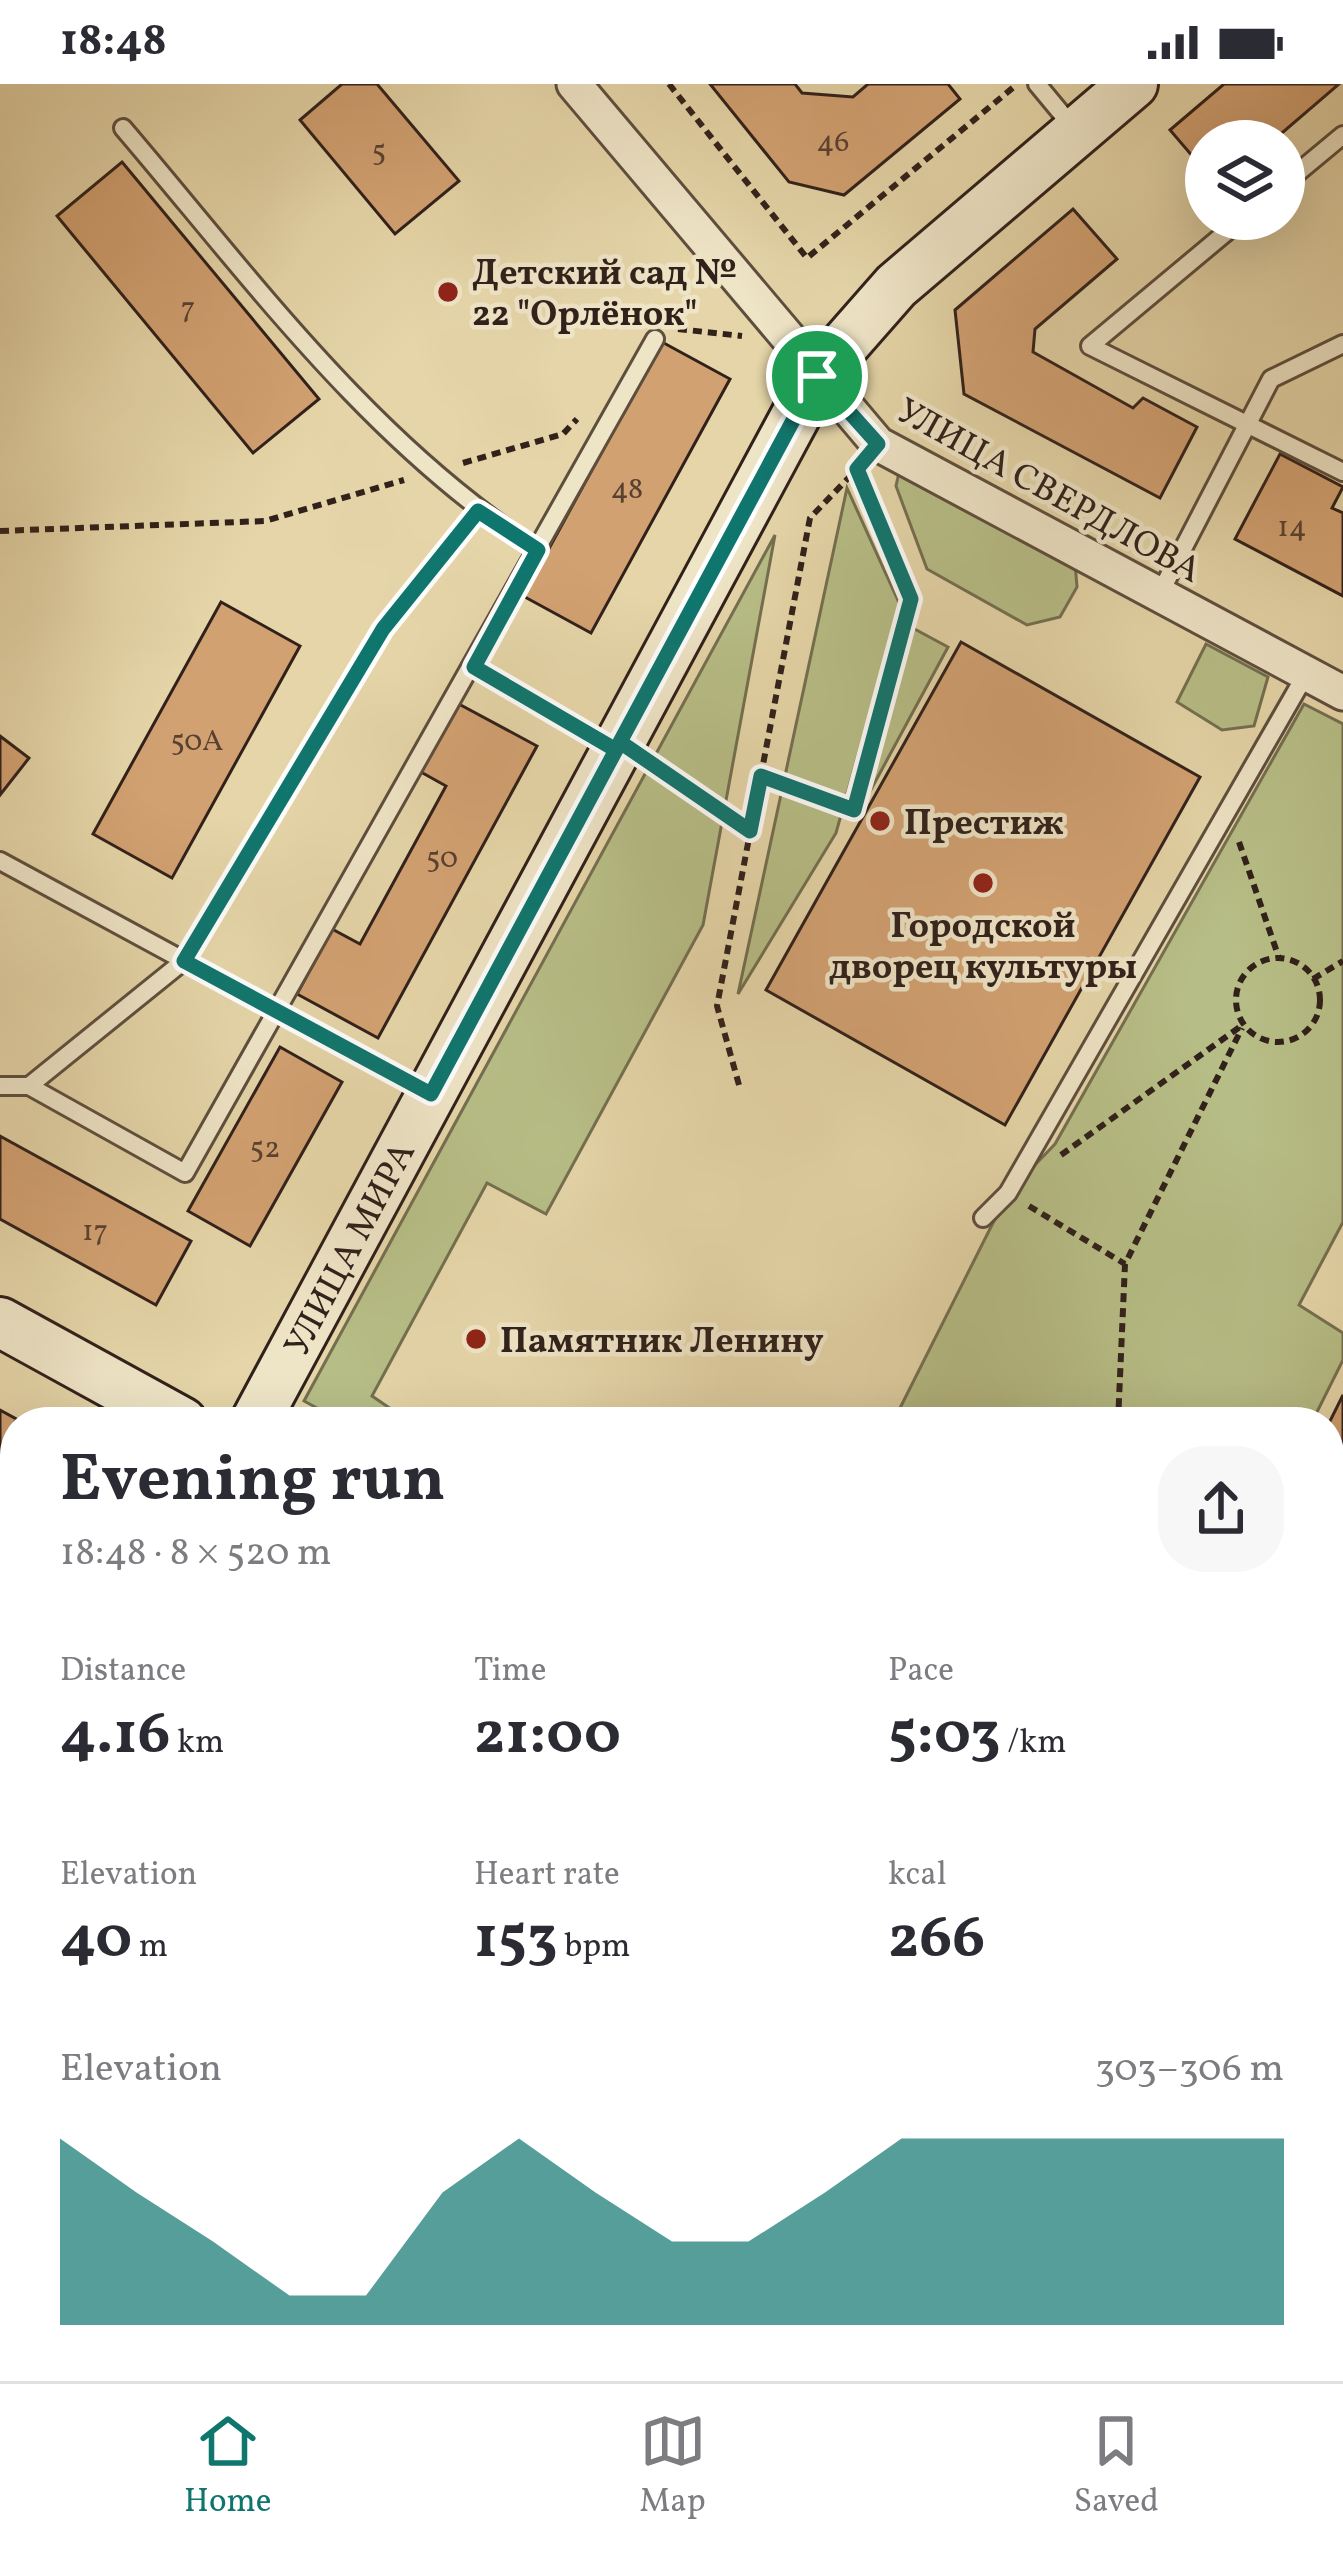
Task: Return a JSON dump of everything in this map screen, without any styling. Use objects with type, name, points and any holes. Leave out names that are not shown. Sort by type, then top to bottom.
[{"type":"main road","name":"УЛИЦА МИРА","points":[[263,1407],[817,376],[896,286],[1133,84]]},
{"type":"main road","points":[[0,1322],[155,1407]]},
{"type":"street","name":"УЛИЦА СВЕРДЛОВА","points":[[574,84],[817,376],[867,457],[1159,595],[1343,693]]},
{"type":"lane","points":[[1037,84],[1077,132]]},
{"type":"lane","points":[[123,128],[357,403],[478,511],[538,550]]},
{"type":"lane","points":[[1305,167],[1343,135]]},
{"type":"lane","points":[[1217,240],[1090,346],[1343,472]]},
{"type":"lane","points":[[0,1086],[29,1087],[184,1173],[474,667],[655,339]]},
{"type":"lane","points":[[1159,595],[1271,379],[1343,344]]},
{"type":"lane","points":[[29,1087],[184,961],[383,629],[478,511]]},
{"type":"lane","points":[[474,667],[618,746]]},
{"type":"lane","points":[[983,1218],[1008,1193],[1306,674]]},
{"type":"lane","points":[[0,861],[431,1094]]},
{"type":"path","points":[[669,84],[807,258],[1018,84]]},
{"type":"path","points":[[740,1085],[717,1006],[810,518],[867,457],[911,599],[854,810],[761,776]]},
{"type":"path","points":[[618,746],[750,831]]},
{"type":"path","points":[[1228,808],[1279,958]]},
{"type":"path","points":[[1279,958],[1305,968],[1313,979],[1318,992],[1315,1019],[1294,1039],[1267,1040],[1244,1024],[1235,1000],[1238,986],[1254,965],[1279,958]]},
{"type":"path","points":[[1313,979],[1343,961]]},
{"type":"path","points":[[1125,1264],[1008,1193],[1244,1024]]},
{"type":"path","points":[[1119,1407],[1125,1264],[1244,1024]]},
{"type":"green space","points":[[900,468],[1075,563],[1077,587],[1060,617],[1027,625],[927,569],[896,486]]},
{"type":"green space","points":[[847,488],[900,605],[836,833],[738,994]]},
{"type":"green space","points":[[775,535],[703,925],[546,1214],[487,1183],[372,1396],[388,1407],[315,1407],[304,1401]]},
{"type":"green space","points":[[909,626],[948,647],[867,797]]},
{"type":"green space","points":[[1206,644],[1268,677],[1254,726],[1222,730],[1177,702]]},
{"type":"green space","points":[[1304,704],[1343,724],[1343,1222],[1299,1305],[1343,1333],[1343,1360],[1320,1407],[901,1407],[1008,1193],[1055,1144]]},
{"type":"building","points":[[342,84],[377,84],[459,181],[395,234],[300,120]]},
{"type":"building","points":[[710,84],[795,84],[802,93],[853,97],[868,84],[948,84],[960,99],[844,195],[789,182]]},
{"type":"building","points":[[1224,84],[1339,84],[1297,120],[1185,120],[1185,148],[1170,130]]},
{"type":"building","points":[[122,162],[319,399],[253,453],[57,216]]},
{"type":"building","points":[[1073,209],[1117,259],[1035,329],[1033,352],[1133,408],[1143,398],[1197,427],[1160,498],[964,394],[955,310]]},
{"type":"building","points":[[662,342],[730,379],[591,633],[523,596]]},
{"type":"building","points":[[1280,454],[1343,487],[1332,508],[1343,513],[1343,596],[1235,539]]},
{"type":"building","points":[[221,602],[300,646],[172,878],[93,834]]},
{"type":"building","name":"Городской дворец культуры","points":[[961,642],[1200,777],[1005,1125],[766,990]]},
{"type":"building","points":[[457,703],[537,746],[378,1038],[297,994],[332,929],[360,944],[446,786],[419,771]]},
{"type":"building","points":[[0,736],[29,758],[0,795]]},
{"type":"building","points":[[280,1047],[342,1082],[250,1246],[188,1211]]},
{"type":"building","points":[[0,1136],[191,1241],[156,1305],[0,1219]]},
{"type":"place","name":"Детский сад № 22 \"Орлёнок\"","points":[[448,292]]},
{"type":"place","name":"Престиж","points":[[880,821]]},
{"type":"place","name":"Городской дворец культуры","points":[[983,883]]},
{"type":"place","name":"Памятник Ленину","points":[[476,1339]]},
{"type":"route","points":[[817,376],[620,742],[616,750],[474,667],[538,550],[478,511],[383,629],[184,961],[431,1094],[616,750],[620,742],[750,831],[761,776],[854,810],[911,599],[857,469],[878,444],[817,376]]}]
